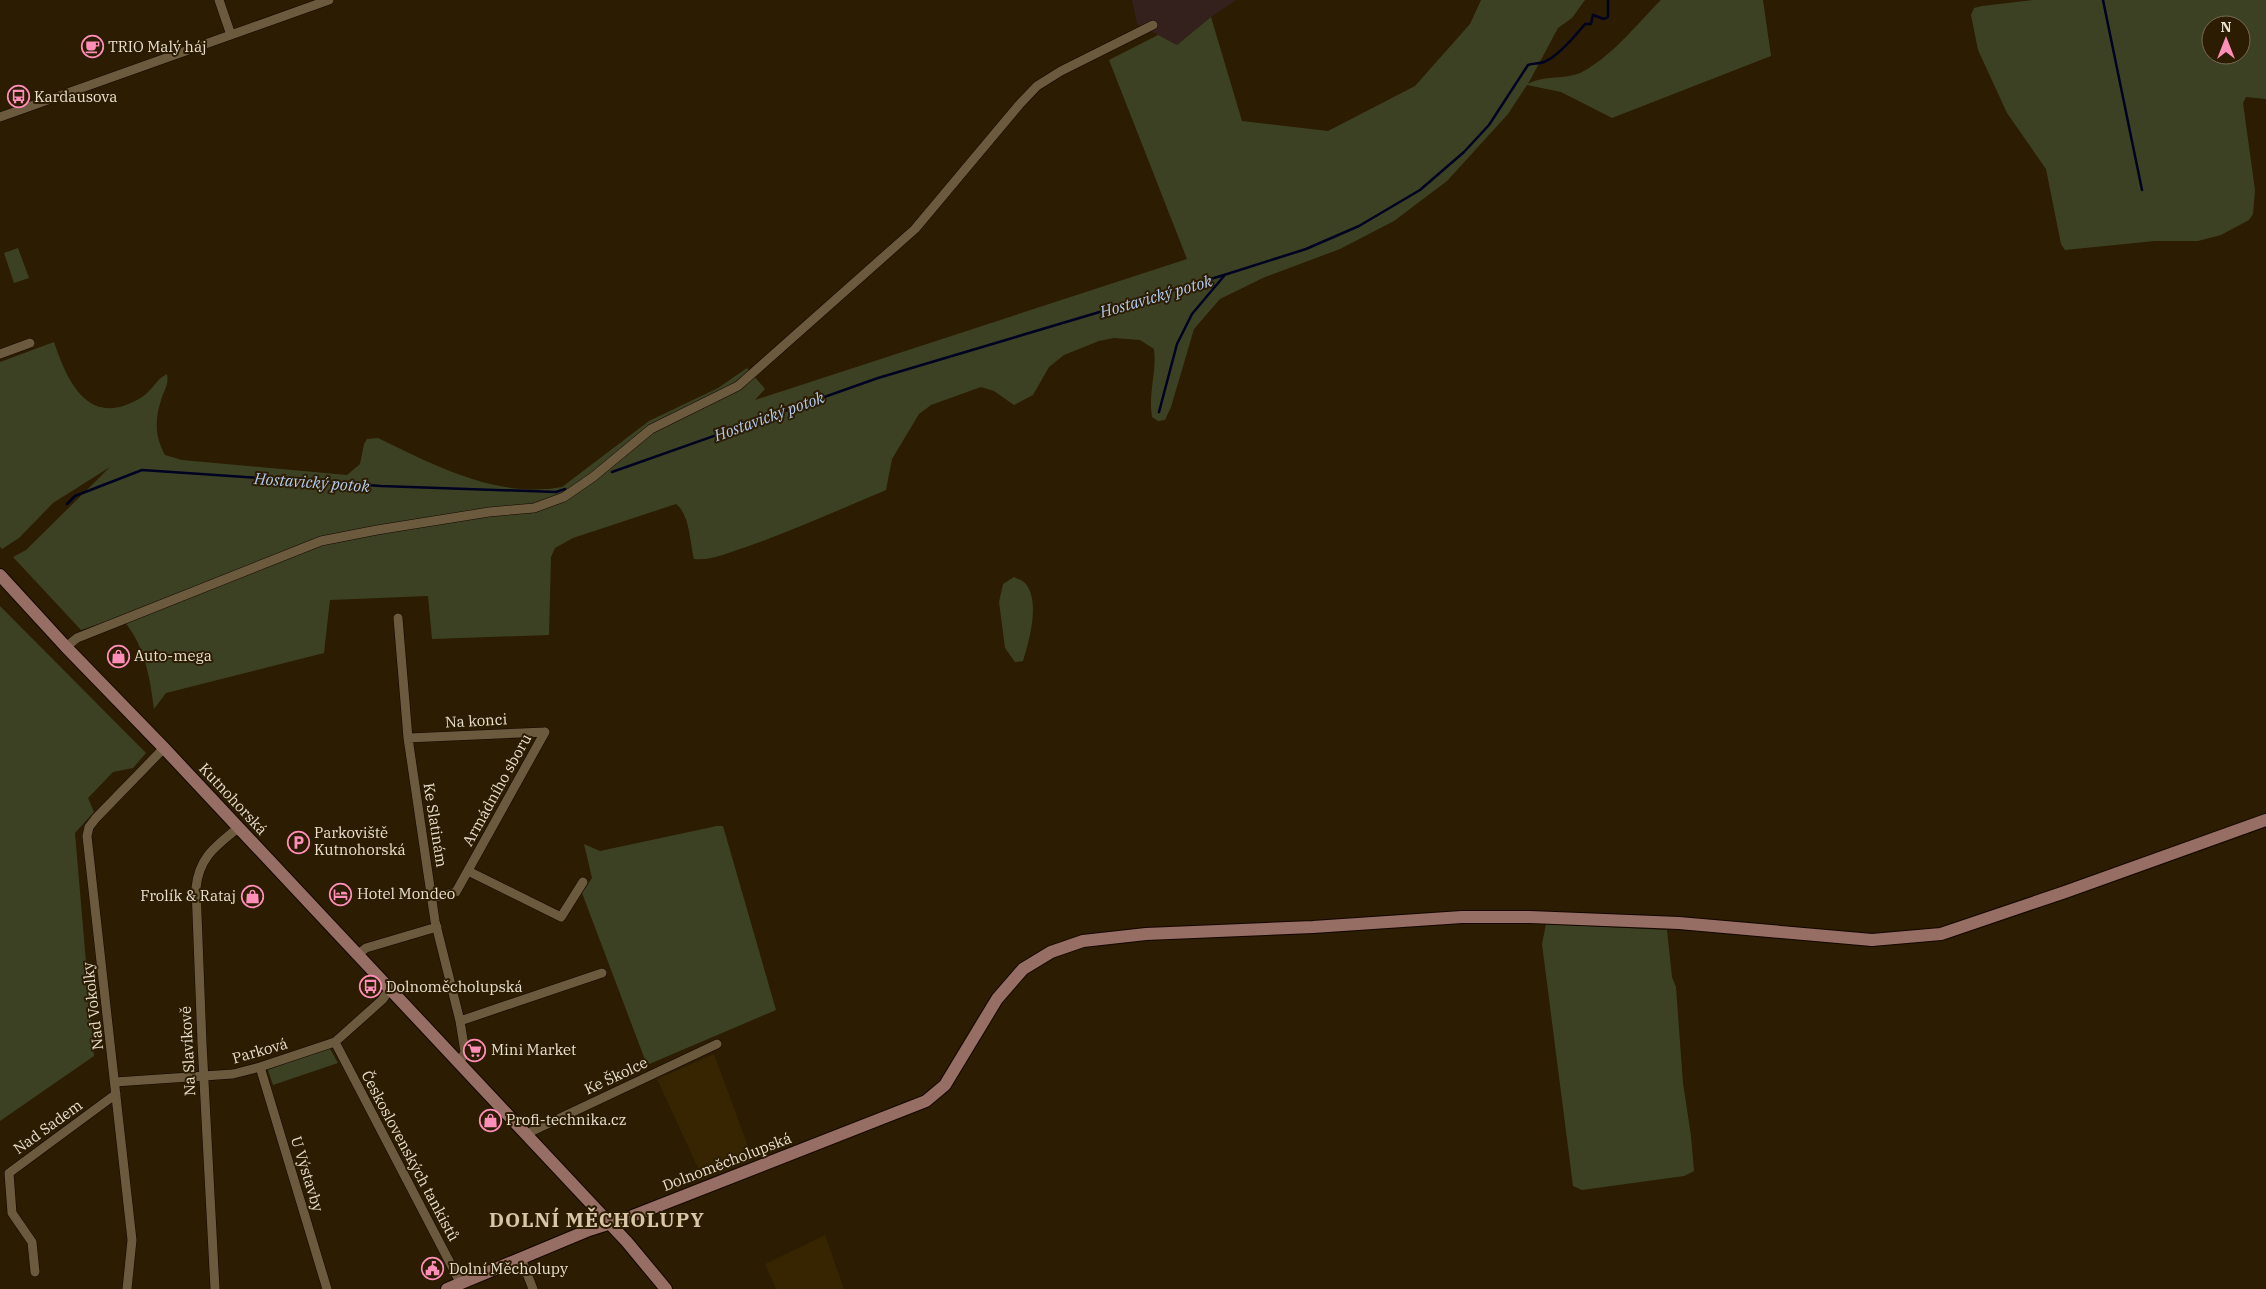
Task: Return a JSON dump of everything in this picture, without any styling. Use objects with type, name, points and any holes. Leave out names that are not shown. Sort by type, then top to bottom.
[{"type":"street","points":[[219,0],[231,35]]},
{"type":"street","points":[[0,117],[329,0]]},
{"type":"street","points":[[66,647],[77,638],[321,541],[489,512],[534,508],[564,497],[593,477],[651,429],[738,386],[916,229],[1037,86],[1061,71],[1153,26]]},
{"type":"street","points":[[0,354],[30,344]]},
{"type":"street","name":"Kutnohorská","points":[[0,575],[460,1062],[610,1223],[666,1289]]},
{"type":"street","name":"Ke Slatinám","points":[[398,618],[408,738],[437,927],[460,1021],[465,1052],[460,1062]]},
{"type":"street","name":"Na konci","points":[[408,738],[545,732]]},
{"type":"street","name":"Armádního sboru","points":[[432,898],[456,892],[545,732]]},
{"type":"street","name":"Nad Vokolky","points":[[127,1289],[133,1246],[87,833],[96,818],[164,748]]},
{"type":"street","name":"Dolnoměcholupská","points":[[447,1289],[460,1282],[610,1223],[916,1107],[937,1094],[956,1069],[997,999],[1023,969],[1051,952],[1083,942],[1146,934],[1313,927],[1462,917],[1530,917],[1679,923],[1872,940],[1941,934],[2266,820]]},
{"type":"street","name":"Na Slavíkově","points":[[215,1289],[203,1076],[196,905],[197,881],[204,860],[238,828]]},
{"type":"street","points":[[468,871],[561,917],[583,882]]},
{"type":"street","points":[[357,955],[366,948],[437,927]]},
{"type":"street","points":[[460,1021],[602,972]]},
{"type":"street","name":"Parková","points":[[115,1082],[233,1074],[335,1042],[382,1000],[390,990]]},
{"type":"street","name":"Československých tankistů","points":[[335,1042],[460,1282]]},
{"type":"street","name":"Ke Školce","points":[[526,1134],[717,1044]]},
{"type":"street","name":"U Výstavby","points":[[260,1067],[327,1289]]},
{"type":"street","name":"Nad Sadem","points":[[35,1272],[32,1242],[12,1213],[9,1173],[116,1094]]},
{"type":"street","points":[[521,1258],[533,1289]]},
{"type":"shaded area","points":[[1132,0],[1236,0],[1211,17],[1177,45],[1137,24]]},
{"type":"shaded area","points":[[714,1054],[753,1160],[703,1179],[657,1079]]},
{"type":"shaded area","points":[[825,1235],[844,1289],[776,1289],[765,1264]]},
{"type":"green space","points":[[1481,0],[1585,0],[1572,18],[1558,28],[1528,84],[1541,79],[1570,76],[1584,71],[1625,38],[1661,0],[1763,0],[1771,56],[1612,118],[1561,92],[1527,85],[1508,114],[1447,181],[1394,221],[1340,249],[1265,277],[1220,299],[1194,329],[1171,407],[1165,420],[1158,421],[1152,417],[1154,349],[1140,340],[1114,338],[1099,341],[1064,355],[1049,367],[1033,395],[1014,405],[994,391],[981,387],[931,405],[919,414],[892,459],[886,490],[816,520],[727,554],[694,559],[687,522],[681,509],[676,504],[573,538],[555,548],[551,557],[549,635],[432,639],[428,596],[330,600],[324,653],[166,693],[154,709],[148,672],[140,648],[135,637],[120,617],[81,630],[13,557],[26,550],[110,467],[53,503],[19,538],[2,549],[0,547],[0,362],[54,342],[66,373],[74,387],[84,398],[95,405],[108,408],[124,406],[142,397],[167,374],[167,383],[158,412],[157,433],[165,455],[182,460],[347,475],[360,464],[364,444],[367,439],[378,438],[444,469],[490,484],[538,489],[562,487],[649,421],[718,388],[747,368],[765,389],[755,400],[1187,259],[1109,60],[1158,35],[1177,45],[1211,17],[1242,121],[1328,131],[1415,86],[1470,24]]},
{"type":"green space","points":[[2033,0],[2266,0],[2266,99],[2246,97],[2243,103],[2255,190],[2253,214],[2249,220],[2221,235],[2198,241],[2155,241],[2065,250],[2061,244],[2046,169],[2007,113],[1978,50],[1971,15],[1974,8]]},
{"type":"green space","points":[[18,248],[29,278],[14,283],[4,253]]},
{"type":"green space","points":[[1014,577],[1025,583],[1030,591],[1033,610],[1023,661],[1015,662],[1005,648],[999,602],[1003,584]]},
{"type":"green space","points":[[0,606],[146,753],[133,768],[113,772],[88,798],[94,812],[75,833],[94,1056],[0,1121]]},
{"type":"green space","points":[[723,826],[776,1010],[647,1065],[582,893],[592,878],[584,844],[600,851]]},
{"type":"green space","points":[[1546,924],[1667,930],[1672,977],[1676,987],[1683,1083],[1694,1171],[1684,1176],[1582,1190],[1573,1186],[1542,944]]},
{"type":"green space","points":[[329,1047],[338,1063],[273,1085],[268,1070]]},
{"type":"waterway","name":"Hostavický potok","points":[[612,472],[878,378],[1224,275],[1306,249],[1359,226],[1420,190],[1464,152],[1489,125],[1528,65],[1544,62],[1555,56],[1585,24],[1591,24],[1593,15],[1604,19],[1608,17],[1608,0]]},
{"type":"waterway","points":[[2103,0],[2142,190]]},
{"type":"waterway","points":[[1159,412],[1177,344],[1192,314],[1224,276]]},
{"type":"waterway","name":"Hostavický potok","points":[[67,504],[75,496],[142,470],[381,486],[556,492],[565,489]]},
{"type":"place","name":"TRIO Malý háj","points":[[92,47]]},
{"type":"place","name":"Kardausova","points":[[18,97]]},
{"type":"place","name":"Auto-mega","points":[[118,656]]},
{"type":"place","name":"Parkoviště Kutnohorská","points":[[298,842]]},
{"type":"place","name":"Hotel Mondeo","points":[[341,894]]},
{"type":"place","name":"Frolík & Rataj","points":[[252,896]]},
{"type":"place","name":"Dolnoměcholupská","points":[[370,987]]},
{"type":"place","name":"Mini Market","points":[[475,1050]]},
{"type":"place","name":"Profi-technika.cz","points":[[490,1120]]},
{"type":"place","name":"Dolní Měcholupy","points":[[433,1269]]},
{"type":"district","name":"DOLNÍ MĚCHOLUPY","points":[[597,1220]]}]
